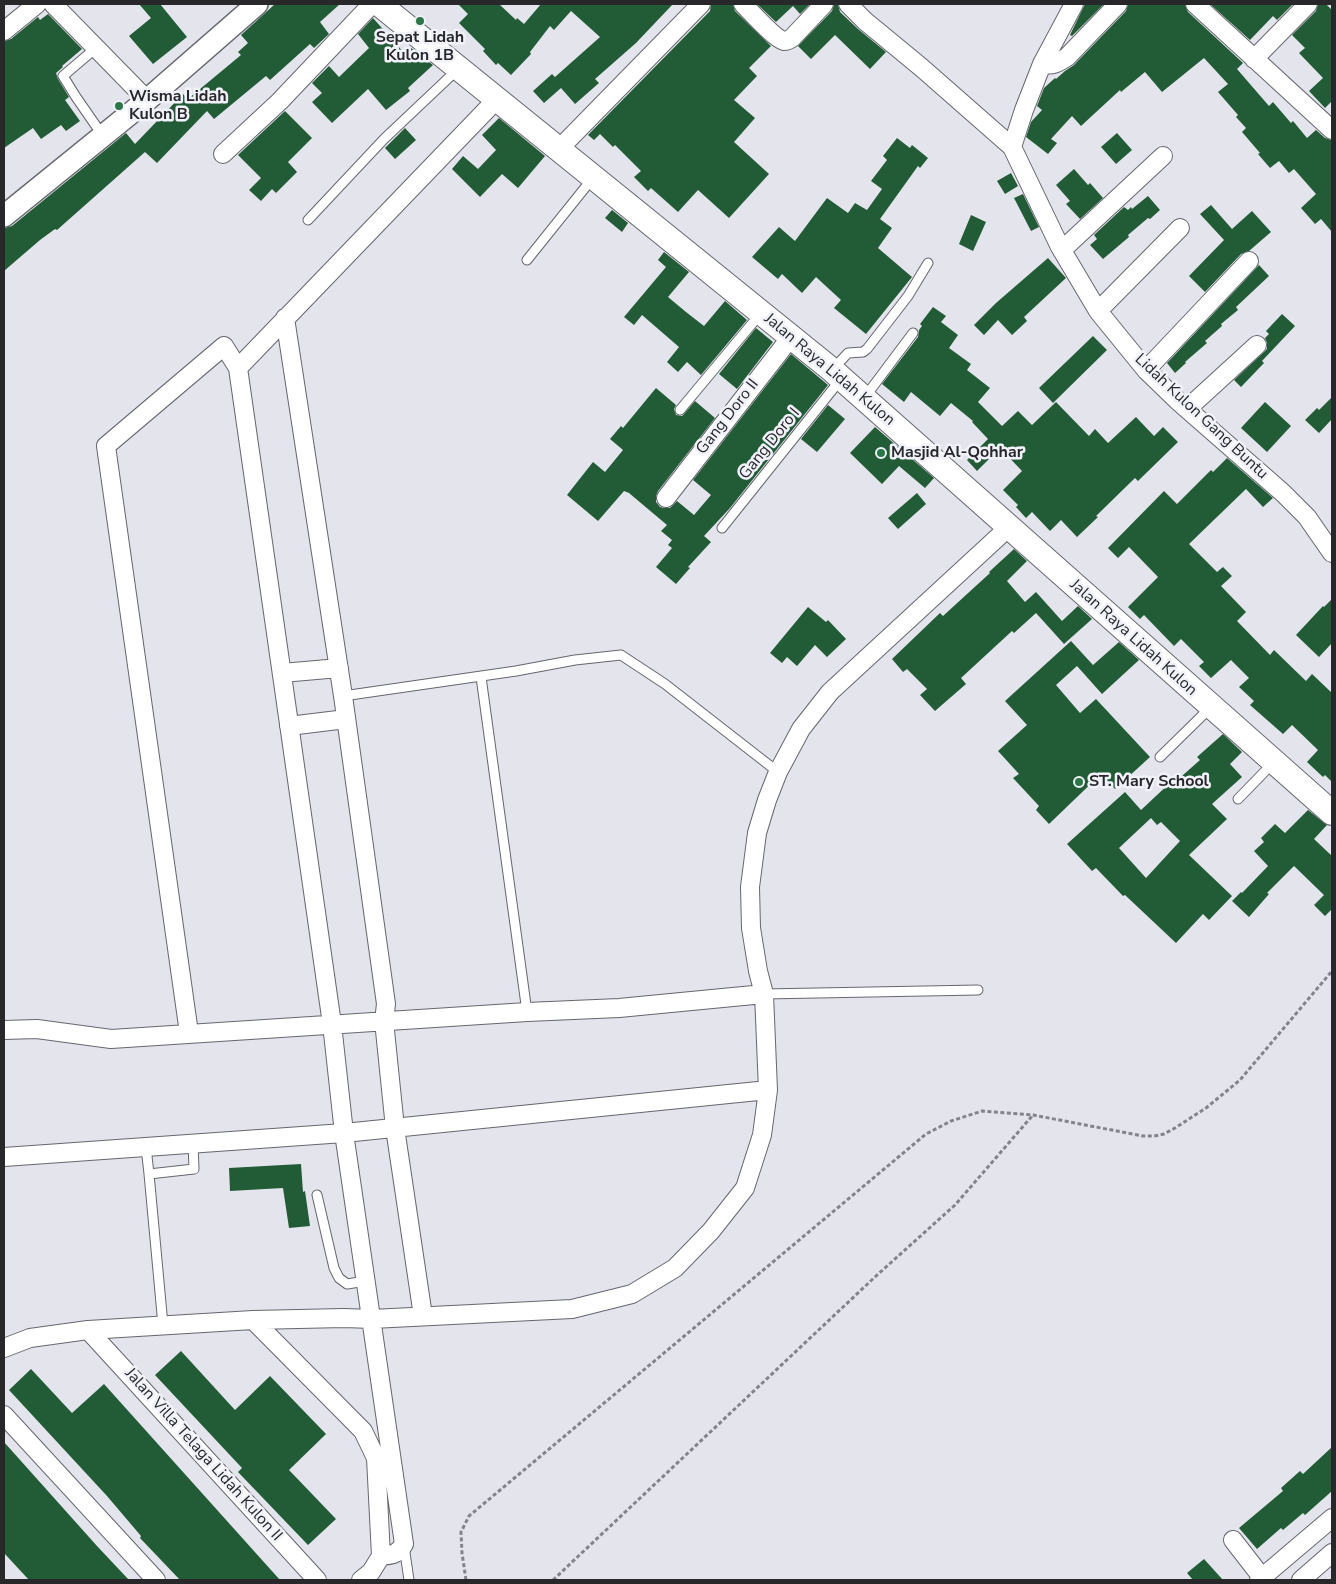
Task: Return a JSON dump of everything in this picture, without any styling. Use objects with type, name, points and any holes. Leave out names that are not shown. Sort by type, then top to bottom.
[{"type":"main road","name":"Jalan Raya Lidah Kulon","points":[[379,4],[836,374],[1332,813]]},
{"type":"street","points":[[4,31],[37,4]]},
{"type":"street","points":[[53,4],[147,100]]},
{"type":"street","points":[[4,216],[147,100],[256,4]]},
{"type":"street","points":[[222,154],[280,101],[372,4]]},
{"type":"street","points":[[559,149],[701,4]]},
{"type":"street","points":[[743,4],[767,29],[783,41],[792,38],[824,4]]},
{"type":"street","points":[[848,4],[865,21],[1012,147],[1042,64],[1074,4]]},
{"type":"street","points":[[1042,64],[1050,66],[1067,57],[1118,4]]},
{"type":"street","points":[[1195,4],[1332,130]]},
{"type":"street","points":[[1254,59],[1308,4]]},
{"type":"street","points":[[238,368],[497,99]]},
{"type":"street","name":"Lidah Kulon Gang Buntu","points":[[1012,147],[1062,250],[1098,312],[1146,370],[1187,409],[1283,493],[1307,517],[1332,553]]},
{"type":"street","points":[[1062,250],[1163,156]]},
{"type":"street","points":[[1098,312],[1180,228]]},
{"type":"street","points":[[1146,370],[1249,261]]},
{"type":"street","points":[[285,318],[339,668],[386,1004],[384,1021],[395,1128],[423,1316]]},
{"type":"street","name":"Gang Doro II","points":[[666,498],[791,337]]},
{"type":"street","points":[[1187,409],[1257,345]]},
{"type":"street","points":[[189,1034],[106,446],[224,346],[238,368],[332,1024],[344,1133],[404,1544],[399,1552],[381,1556]]},
{"type":"street","points":[[4,1348],[30,1338],[88,1330],[253,1320],[372,1319],[572,1308],[632,1294],[675,1268],[711,1231],[745,1188],[762,1135],[768,1090],[764,994],[751,928],[750,887],[757,833],[778,772],[802,729],[830,692],[1009,527]]},
{"type":"street","points":[[282,673],[339,668]]},
{"type":"street","points":[[289,726],[346,719]]},
{"type":"street","points":[[4,1030],[37,1029],[111,1038],[619,1008],[764,994]]},
{"type":"street","points":[[4,1157],[344,1133],[768,1090]]},
{"type":"street","points":[[253,1320],[363,1430],[376,1458],[381,1556],[371,1572],[362,1580]]},
{"type":"street","name":"Jalan Villa Telaga Lidah Kulon II","points":[[88,1330],[317,1580]]},
{"type":"street","points":[[4,1415],[156,1580]]},
{"type":"street","points":[[1232,1540],[1262,1579],[1332,1518]]},
{"type":"street","points":[[1300,1580],[1332,1553]]},
{"type":"lane","points":[[97,47],[63,76],[103,136]]},
{"type":"lane","points":[[308,220],[384,139],[459,68]]},
{"type":"lane","points":[[526,260],[594,177]]},
{"type":"lane","name":"Gang Doro I","points":[[722,528],[836,374],[848,353],[863,352],[868,349],[908,296],[928,263]]},
{"type":"lane","points":[[680,410],[761,313]]},
{"type":"lane","points":[[864,399],[913,333]]},
{"type":"lane","points":[[343,696],[575,660],[621,655],[665,684],[778,772]]},
{"type":"lane","points":[[481,676],[527,1012]]},
{"type":"lane","points":[[1160,757],[1211,707]]},
{"type":"lane","points":[[1238,799],[1274,762]]},
{"type":"lane","points":[[764,994],[978,990]]},
{"type":"lane","points":[[149,1174],[194,1169],[193,1144]]},
{"type":"lane","points":[[146,1147],[163,1325]]},
{"type":"lane","points":[[317,1195],[334,1268],[339,1278],[347,1284],[366,1281]]},
{"type":"lane","points":[[404,1544],[409,1580]]},
{"type":"path","points":[[466,1580],[461,1532],[469,1516],[926,1134],[951,1121],[982,1111],[1033,1115],[1143,1136],[1164,1134],[1206,1108],[1240,1080],[1332,971]]},
{"type":"path","points":[[553,1580],[876,1276],[955,1206],[1033,1115]]},
{"type":"building","points":[[139,4],[160,4],[187,37],[153,64],[129,36],[151,18]]},
{"type":"building","points":[[275,4],[340,4],[320,22],[329,34],[314,48],[310,44],[270,80],[266,76],[214,119],[207,111],[157,163],[145,152],[57,230],[55,229],[40,240],[4,271],[4,228],[12,226],[126,133],[135,144],[183,94],[188,99],[241,55],[238,52],[248,43],[241,35]]},
{"type":"building","points":[[458,4],[499,4],[516,20],[517,18],[524,24],[541,4],[673,4],[636,43],[595,79],[599,83],[575,104],[561,88],[544,103],[533,91],[552,74],[555,77],[600,37],[571,11],[554,30],[550,26],[530,52],[531,54],[511,75],[498,63],[496,65],[483,51],[485,49],[459,23],[468,14]]},
{"type":"building","points":[[711,4],[733,4],[735,11],[771,46],[749,68],[757,76],[734,100],[755,118],[734,142],[769,174],[729,218],[698,190],[678,212],[651,188],[648,191],[634,177],[641,171],[615,145],[613,147],[600,134],[594,140],[588,135],[710,11]]},
{"type":"building","points":[[757,4],[810,4],[800,14],[793,6],[776,22]]},
{"type":"building","points":[[834,4],[838,4],[840,12],[886,52],[870,69],[835,35],[811,59],[798,46],[832,11]]},
{"type":"building","points":[[1085,4],[1104,4],[1072,36],[1070,35]]},
{"type":"building","points":[[1128,4],[1185,4],[1188,12],[1243,63],[1237,69],[1269,106],[1273,102],[1307,138],[1316,130],[1325,138],[1332,140],[1332,232],[1321,219],[1315,224],[1301,208],[1316,194],[1294,169],[1289,173],[1279,161],[1270,168],[1258,154],[1260,153],[1242,132],[1246,128],[1236,117],[1238,115],[1218,92],[1228,84],[1204,58],[1162,92],[1145,72],[1121,92],[1120,90],[1081,126],[1072,116],[1051,139],[1057,143],[1048,154],[1026,137],[1031,122],[1042,110],[1037,106],[1044,88],[1074,65],[1126,11]]},
{"type":"building","points":[[1210,4],[1293,4],[1277,20],[1273,16],[1250,40]]},
{"type":"building","points":[[1318,4],[1326,4],[1332,10],[1332,101],[1325,108],[1309,91],[1323,78],[1299,53],[1305,48],[1292,35],[1316,11]]},
{"type":"building","points":[[48,14],[82,49],[56,73],[69,97],[65,100],[80,121],[66,131],[61,125],[41,139],[33,128],[4,148],[4,41],[11,39],[38,17],[40,20]]},
{"type":"building","points":[[373,18],[405,54],[411,48],[433,65],[408,88],[410,91],[386,110],[368,89],[332,123],[312,102],[322,93],[312,83],[329,66],[339,77],[369,48],[358,34]]},
{"type":"building","points":[[285,111],[312,138],[288,162],[297,172],[276,193],[272,189],[261,201],[249,190],[261,178],[238,155]]},
{"type":"building","points":[[499,118],[545,156],[518,188],[502,174],[480,197],[452,169],[463,156],[478,169],[496,150],[482,135]]},
{"type":"building","points":[[405,128],[416,140],[395,159],[385,148]]},
{"type":"building","points":[[1117,133],[1132,150],[1116,164],[1101,147]]},
{"type":"building","points":[[897,138],[910,148],[912,145],[928,158],[920,168],[918,166],[880,219],[892,228],[878,248],[912,277],[866,334],[834,308],[841,300],[816,277],[802,293],[782,274],[778,279],[752,257],[779,227],[795,241],[827,198],[848,213],[855,203],[867,210],[882,189],[871,181],[887,160],[883,156]]},
{"type":"building","points":[[1074,169],[1103,198],[1080,219],[1066,204],[1070,201],[1056,185]]},
{"type":"building","points":[[1011,173],[1018,186],[1005,194],[997,181]]},
{"type":"building","points":[[1023,194],[1039,227],[1031,231],[1014,198]]},
{"type":"building","points":[[1148,196],[1160,210],[1128,235],[1129,237],[1103,259],[1090,245],[1097,239],[1094,235],[1124,207],[1128,210],[1131,207],[1132,209]]},
{"type":"building","points":[[1211,205],[1232,229],[1252,211],[1271,232],[1249,251],[1241,254],[1205,292],[1189,276],[1224,240],[1200,214]]},
{"type":"building","points":[[612,210],[628,223],[622,232],[605,218]]},
{"type":"building","points":[[971,215],[986,222],[973,251],[959,244]]},
{"type":"building","points":[[664,252],[689,272],[668,297],[686,312],[704,326],[725,301],[747,320],[701,375],[687,362],[678,372],[667,362],[679,347],[642,315],[634,325],[624,317],[666,267],[658,260]]},
{"type":"building","points":[[1048,258],[1066,278],[1024,317],[1027,321],[1012,335],[998,320],[984,335],[974,325],[996,303]]},
{"type":"building","points":[[1259,265],[1269,276],[1236,307],[1238,310],[1221,324],[1222,326],[1205,341],[1207,343],[1175,373],[1167,363]]},
{"type":"building","points":[[933,307],[946,316],[941,322],[958,335],[949,348],[971,364],[967,370],[990,388],[978,402],[1002,426],[1018,411],[1032,425],[1056,402],[1089,436],[1095,429],[1108,443],[1136,417],[1154,436],[1163,427],[1178,442],[1138,481],[1135,478],[1077,537],[1061,520],[1050,531],[1032,512],[1026,518],[1016,507],[1018,505],[1003,490],[1022,471],[1000,448],[977,471],[967,460],[988,439],[973,421],[951,403],[940,416],[911,392],[904,402],[882,384],[918,337],[922,326],[920,324]]},
{"type":"building","points":[[1282,314],[1295,326],[1262,361],[1264,363],[1241,387],[1234,380],[1267,349],[1265,338],[1269,334],[1266,331]]},
{"type":"building","points":[[756,328],[773,342],[737,389],[719,374]]},
{"type":"building","points":[[1093,336],[1107,350],[1053,403],[1039,388]]},
{"type":"building","points":[[791,354],[828,385],[730,508],[704,536],[711,542],[688,567],[690,568],[676,584],[656,567],[672,548],[668,545],[672,540],[661,531],[667,525],[629,493],[624,491],[598,521],[567,495],[593,462],[605,472],[623,450],[610,439],[621,426],[623,428],[656,388],[676,405],[674,409],[676,415],[682,416],[695,401],[715,418],[656,496],[656,502],[660,507],[670,508],[677,501],[694,515],[711,495],[693,480]]},
{"type":"building","points":[[1332,397],[1332,419],[1319,433],[1305,420]]},
{"type":"building","points":[[1265,402],[1291,426],[1267,452],[1241,428]]},
{"type":"building","points":[[828,405],[845,419],[817,452],[801,439]]},
{"type":"building","name":"Masjid Al-Qohhar","points":[[875,427],[934,478],[925,488],[899,466],[882,484],[850,453]]},
{"type":"building","points":[[1227,458],[1273,498],[1263,507],[1246,489],[1189,544],[1217,572],[1223,567],[1232,576],[1221,586],[1246,612],[1237,621],[1270,655],[1274,650],[1306,681],[1312,674],[1332,693],[1332,782],[1325,775],[1323,777],[1307,762],[1318,750],[1292,725],[1283,734],[1250,705],[1254,701],[1239,687],[1249,678],[1231,660],[1211,678],[1199,666],[1204,662],[1181,639],[1174,646],[1144,615],[1140,619],[1128,607],[1158,577],[1129,547],[1118,558],[1108,548],[1164,491],[1177,504],[1211,470],[1213,472]]},
{"type":"building","points":[[917,493],[926,504],[898,529],[888,518]]},
{"type":"building","points":[[1014,549],[1027,561],[1007,581],[1025,602],[1036,592],[1062,621],[1078,606],[1092,619],[1064,644],[1036,613],[1014,633],[1012,631],[961,678],[966,684],[935,711],[920,695],[927,689],[907,669],[903,672],[892,659],[940,613],[943,616]]},
{"type":"building","points":[[1332,599],[1332,643],[1319,657],[1296,635]]},
{"type":"building","points":[[808,607],[826,622],[828,620],[846,639],[827,657],[815,645],[797,666],[787,657],[782,663],[770,653]]},
{"type":"building","points":[[1071,641],[1093,665],[1119,642],[1139,660],[1102,694],[1077,666],[1056,685],[1080,713],[1096,699],[1150,757],[1115,789],[1101,774],[1049,824],[1036,810],[1039,806],[1013,778],[1019,774],[998,751],[1027,725],[1005,701]]},
{"type":"building","points":[[1223,734],[1242,752],[1230,764],[1242,777],[1212,804],[1227,819],[1189,855],[1232,896],[1209,920],[1203,914],[1176,943],[1125,895],[1123,896],[1096,868],[1092,871],[1067,844],[1125,792],[1141,810],[1172,781],[1174,783],[1200,760],[1197,757]],"holes":[[[1151,818],[1157,825],[1161,822],[1180,841],[1146,878],[1119,848]]]},
{"type":"building","points":[[1308,810],[1327,825],[1314,839],[1332,856],[1332,909],[1325,916],[1314,905],[1324,895],[1294,866],[1267,893],[1269,894],[1249,917],[1232,901],[1268,866],[1254,851],[1264,842],[1261,838],[1275,824],[1285,833]]},
{"type":"building","points":[[301,1164],[303,1192],[305,1191],[310,1226],[289,1228],[283,1188],[230,1191],[229,1168]]},
{"type":"building","points":[[181,1351],[235,1410],[270,1376],[326,1434],[289,1470],[336,1519],[308,1545],[238,1472],[242,1468],[155,1375]]},
{"type":"building","points":[[31,1369],[72,1413],[104,1384],[280,1580],[180,1580],[140,1538],[141,1536],[107,1496],[9,1390]]},
{"type":"building","points":[[4,1442],[129,1580],[29,1580],[4,1553]]},
{"type":"building","points":[[1332,1447],[1332,1491],[1305,1515],[1303,1513],[1283,1530],[1281,1528],[1257,1549],[1239,1528],[1283,1491],[1281,1488],[1300,1471],[1303,1474]]},
{"type":"building","points":[[1204,1559],[1223,1580],[1193,1580],[1187,1573]]},
{"type":"place","name":"Sepat Lidah Kulon 1B","points":[[420,21]]},
{"type":"place","name":"Wisma Lidah Kulon B","points":[[119,106]]},
{"type":"place","name":"Masjid Al-Qohhar","points":[[881,453]]},
{"type":"place","name":"ST. Mary School","points":[[1079,782]]}]
